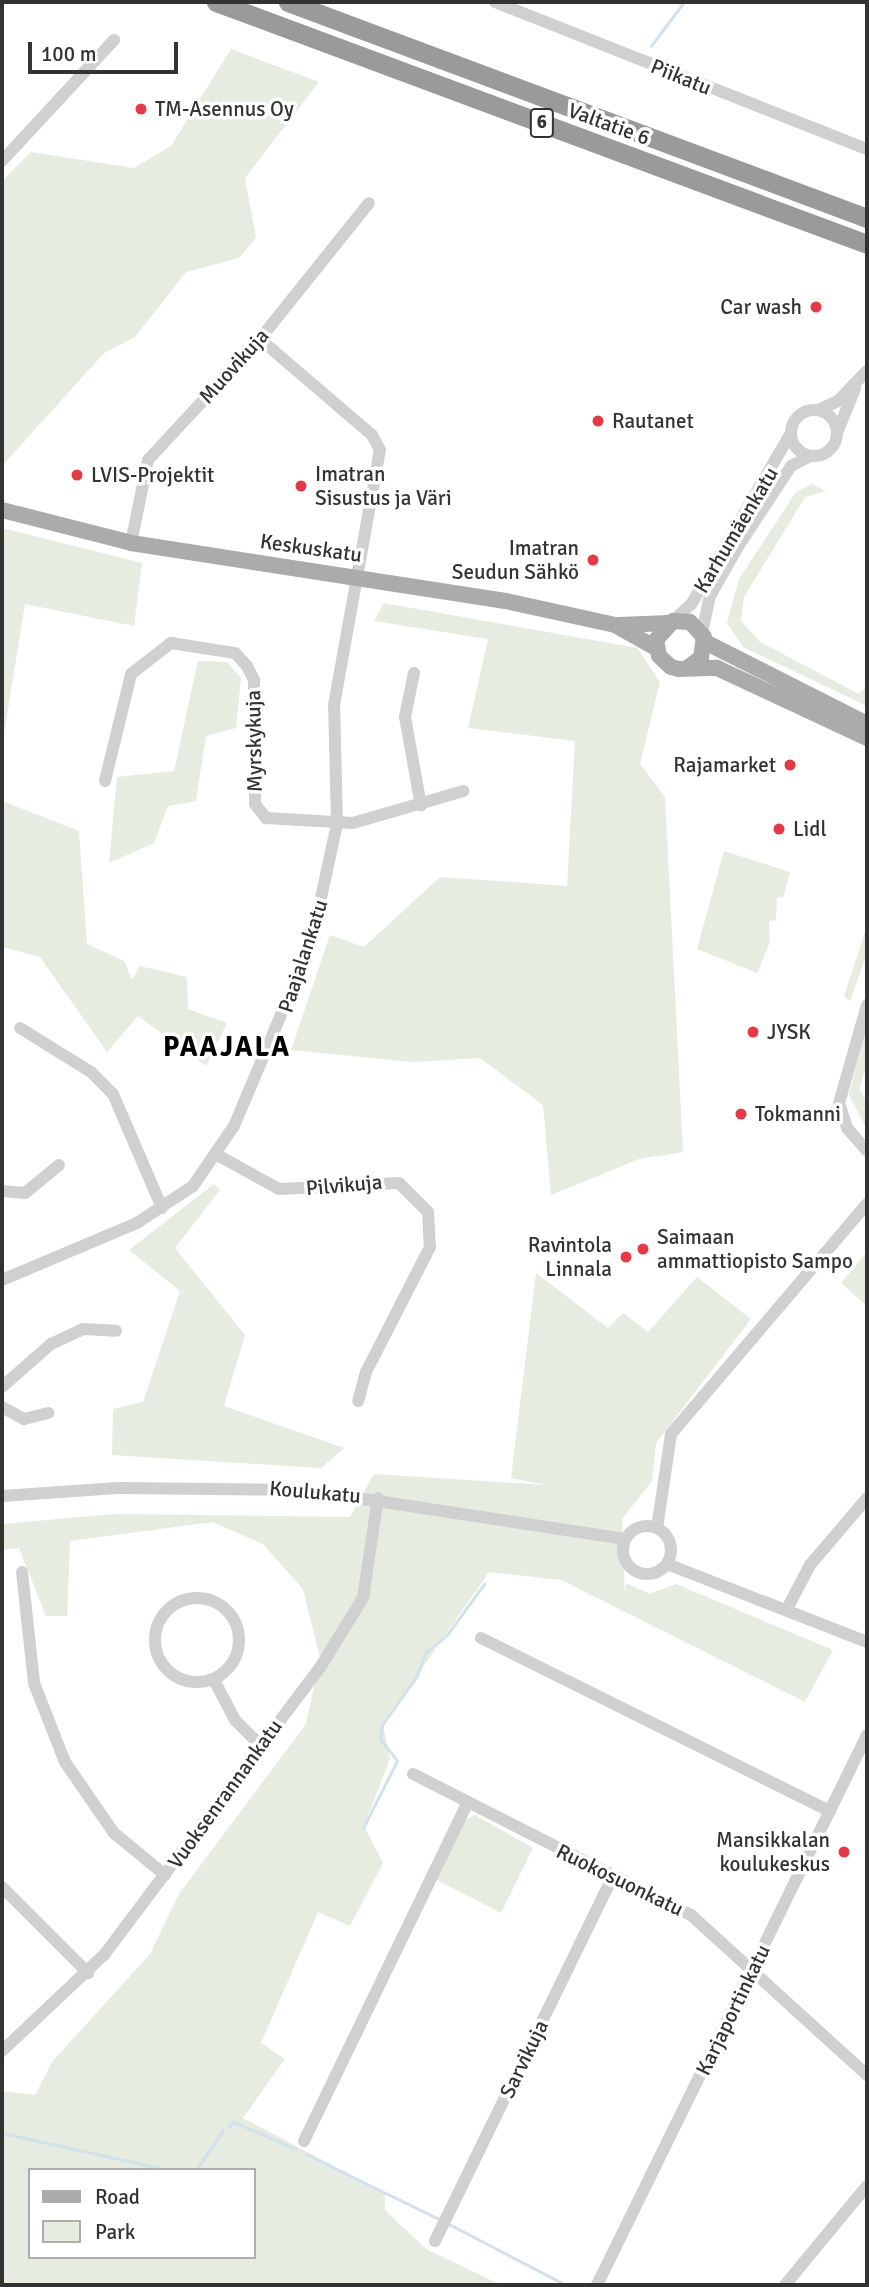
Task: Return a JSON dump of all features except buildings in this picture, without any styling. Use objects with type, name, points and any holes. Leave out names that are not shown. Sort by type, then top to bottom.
[{"type":"highway","name":"Valtatie 6","points":[[216,2],[867,244]]},
{"type":"highway","name":"Valtatie 6","points":[[288,2],[867,218]]},
{"type":"main road","name":"Keskuskatu","points":[[2,510],[131,542],[358,576],[615,625],[671,622]]},
{"type":"main road","points":[[867,723],[704,638],[690,622],[671,622],[656,648],[664,663],[687,668],[717,668],[867,738]]},
{"type":"main road","name":"Keskuskatu","points":[[615,625],[656,648]]},
{"type":"main road","points":[[687,668],[701,658],[704,638]]},
{"type":"street","name":"Piikatu","points":[[495,2],[867,149]]},
{"type":"street","points":[[2,161],[114,40]]},
{"type":"street","name":"Muovikuja","points":[[131,542],[148,460],[260,339],[369,203]]},
{"type":"street","name":"Paajalankatu","points":[[2,1280],[162,1208],[219,1156],[311,944],[337,824],[334,705],[380,450],[372,435],[260,339]]},
{"type":"street","points":[[858,383],[818,410],[797,418],[791,433],[797,448],[811,456],[831,449],[858,383],[867,371]]},
{"type":"street","points":[[818,410],[830,416],[837,433]]},
{"type":"street","name":"Karhumäenkatu","points":[[671,622],[701,589],[791,433]]},
{"type":"street","name":"Karhumäenkatu","points":[[704,638],[710,596],[738,545],[791,466],[811,456]]},
{"type":"street","name":"Myrskykuja","points":[[105,781],[131,674],[171,643],[206,646],[235,653],[254,680],[255,804],[280,823],[337,824]]},
{"type":"street","points":[[414,673],[405,717],[421,806]]},
{"type":"street","points":[[337,824],[421,806],[463,791]]},
{"type":"street","points":[[867,1005],[839,1103],[847,1128],[867,1151]]},
{"type":"street","points":[[20,1028],[91,1072],[113,1094],[162,1208]]},
{"type":"street","name":"Pilvikuja","points":[[219,1156],[279,1189],[399,1183],[428,1212],[429,1247],[358,1401]]},
{"type":"street","points":[[2,1191],[25,1194],[59,1165]]},
{"type":"street","points":[[667,1564],[670,1544],[657,1528],[671,1434],[867,1204]]},
{"type":"street","points":[[2,1387],[51,1344],[83,1329],[116,1331]]},
{"type":"street","points":[[2,1407],[24,1419],[48,1413]]},
{"type":"street","name":"Koulukatu","points":[[2,1496],[237,1487],[377,1498],[625,1539]]},
{"type":"street","name":"Vuoksenrannankatu","points":[[2,2051],[88,1973],[321,1666],[363,1598],[377,1498]]},
{"type":"street","points":[[788,1607],[810,1565],[867,1498]]},
{"type":"street","points":[[657,1528],[635,1529],[625,1539],[623,1555],[631,1569],[646,1574],[667,1564],[788,1607],[867,1642]]},
{"type":"street","points":[[22,1573],[34,1683],[65,1762],[114,1833],[164,1875]]},
{"type":"street","points":[[181,1600],[216,1602],[238,1630],[235,1658],[214,1680],[183,1680],[159,1659],[157,1625],[181,1600]]},
{"type":"street","points":[[481,1638],[830,1811]]},
{"type":"street","points":[[214,1680],[235,1720],[260,1744]]},
{"type":"street","name":"Karjaportinkatu","points":[[597,2285],[867,1735]]},
{"type":"street","name":"Ruokosuonkatu","points":[[413,1774],[467,1804],[691,1915],[867,2074]]},
{"type":"street","points":[[304,2141],[467,1804]]},
{"type":"street","name":"Sarvikuja","points":[[435,2241],[613,1877]]},
{"type":"street","points":[[2,1887],[88,1973]]},
{"type":"street","points":[[785,2285],[867,2186]]},
{"type":"green space","points":[[231,49],[319,82],[245,178],[256,238],[239,258],[186,272],[135,337],[104,353],[2,466],[2,181],[31,152],[134,168],[171,146]]},
{"type":"green space","points":[[812,484],[826,491],[805,497],[744,597],[741,621],[760,642],[859,694],[867,685],[867,706],[743,647],[727,623],[739,579],[796,492]]},
{"type":"green space","points":[[2,528],[142,563],[134,626],[25,604],[2,746]]},
{"type":"green space","points":[[384,603],[637,648],[660,682],[640,764],[665,797],[683,1152],[639,1159],[551,1195],[543,1105],[480,1058],[413,1062],[291,1050],[330,935],[364,947],[440,877],[567,886],[575,741],[468,728],[488,639],[374,621]]},
{"type":"green space","points":[[198,661],[227,662],[241,678],[236,728],[206,736],[196,801],[168,806],[154,843],[109,863],[117,777],[174,771]]},
{"type":"green space","points":[[2,801],[79,831],[87,944],[124,961],[132,980],[140,966],[187,977],[188,1009],[227,1023],[206,1066],[138,1016],[107,1052],[40,957],[2,947]]},
{"type":"green space","points":[[724,851],[790,872],[783,898],[777,897],[776,920],[769,921],[770,942],[757,973],[697,949]]},
{"type":"green space","points":[[867,926],[867,953],[850,1001],[844,996]]},
{"type":"green space","points":[[867,1025],[867,1064],[859,1090],[867,1101],[867,1130],[849,1095]]},
{"type":"green space","points":[[214,1184],[220,1190],[175,1248],[245,1335],[224,1406],[344,1448],[321,1468],[112,1455],[113,1409],[143,1402],[180,1291],[129,1250]]},
{"type":"green space","points":[[867,1252],[867,1306],[841,1283]]},
{"type":"green space","points":[[536,1273],[608,1328],[623,1313],[648,1332],[697,1277],[751,1319],[656,1443],[652,1481],[622,1519],[625,1596],[626,1583],[650,1594],[676,1584],[833,1650],[805,1702],[561,1580],[489,1572],[383,1725],[390,1759],[364,1826],[383,1863],[350,1926],[318,1912],[261,2043],[285,2059],[243,2118],[385,2193],[385,2210],[426,2249],[501,2285],[2,2285],[2,2091],[35,2095],[52,2062],[150,1954],[179,1894],[306,1724],[320,1658],[303,1589],[263,1544],[212,1522],[70,1541],[67,1616],[46,1616],[19,1548],[2,1550],[2,1524],[115,1514],[350,1517],[374,1474],[546,1485],[511,1478]]},
{"type":"green space","points":[[475,1815],[533,1848],[501,1913],[437,1880],[465,1820]]},
{"type":"waterway","points":[[651,46],[684,2]]},
{"type":"waterway","points":[[363,1828],[397,1761],[380,1739],[382,1725],[417,1676],[425,1653],[447,1635],[484,1584]]},
{"type":"waterway","points":[[229,2126],[234,2122],[296,2149]]},
{"type":"waterway","points":[[197,2168],[223,2130]]},
{"type":"waterway","points":[[2,2133],[160,2168]]},
{"type":"waterway","points":[[306,2154],[439,2219]]},
{"type":"waterway","points":[[449,2224],[566,2285]]},
{"type":"place","name":"TM-Asennus Oy","points":[[141,109]]},
{"type":"place","name":"Car wash","points":[[816,307]]},
{"type":"place","name":"Rautanet","points":[[598,421]]},
{"type":"place","name":"LVIS-Projektit","points":[[77,475]]},
{"type":"place","name":"Imatran Sisustus ja Väri","points":[[301,486]]},
{"type":"place","name":"Imatran Seudun Sähkö","points":[[593,560]]},
{"type":"place","name":"Rajamarket","points":[[790,765]]},
{"type":"place","name":"Lidl","points":[[779,829]]},
{"type":"place","name":"JYSK","points":[[753,1032]]},
{"type":"place","name":"Tokmanni","points":[[741,1114]]},
{"type":"place","name":"Saimaan ammattiopisto Sampo","points":[[643,1249]]},
{"type":"place","name":"Ravintola Linnala","points":[[626,1257]]},
{"type":"place","name":"Mansikkalan koulukeskus","points":[[844,1852]]},
{"type":"district","name":"PAAJALA","points":[[227,1047]]}]
